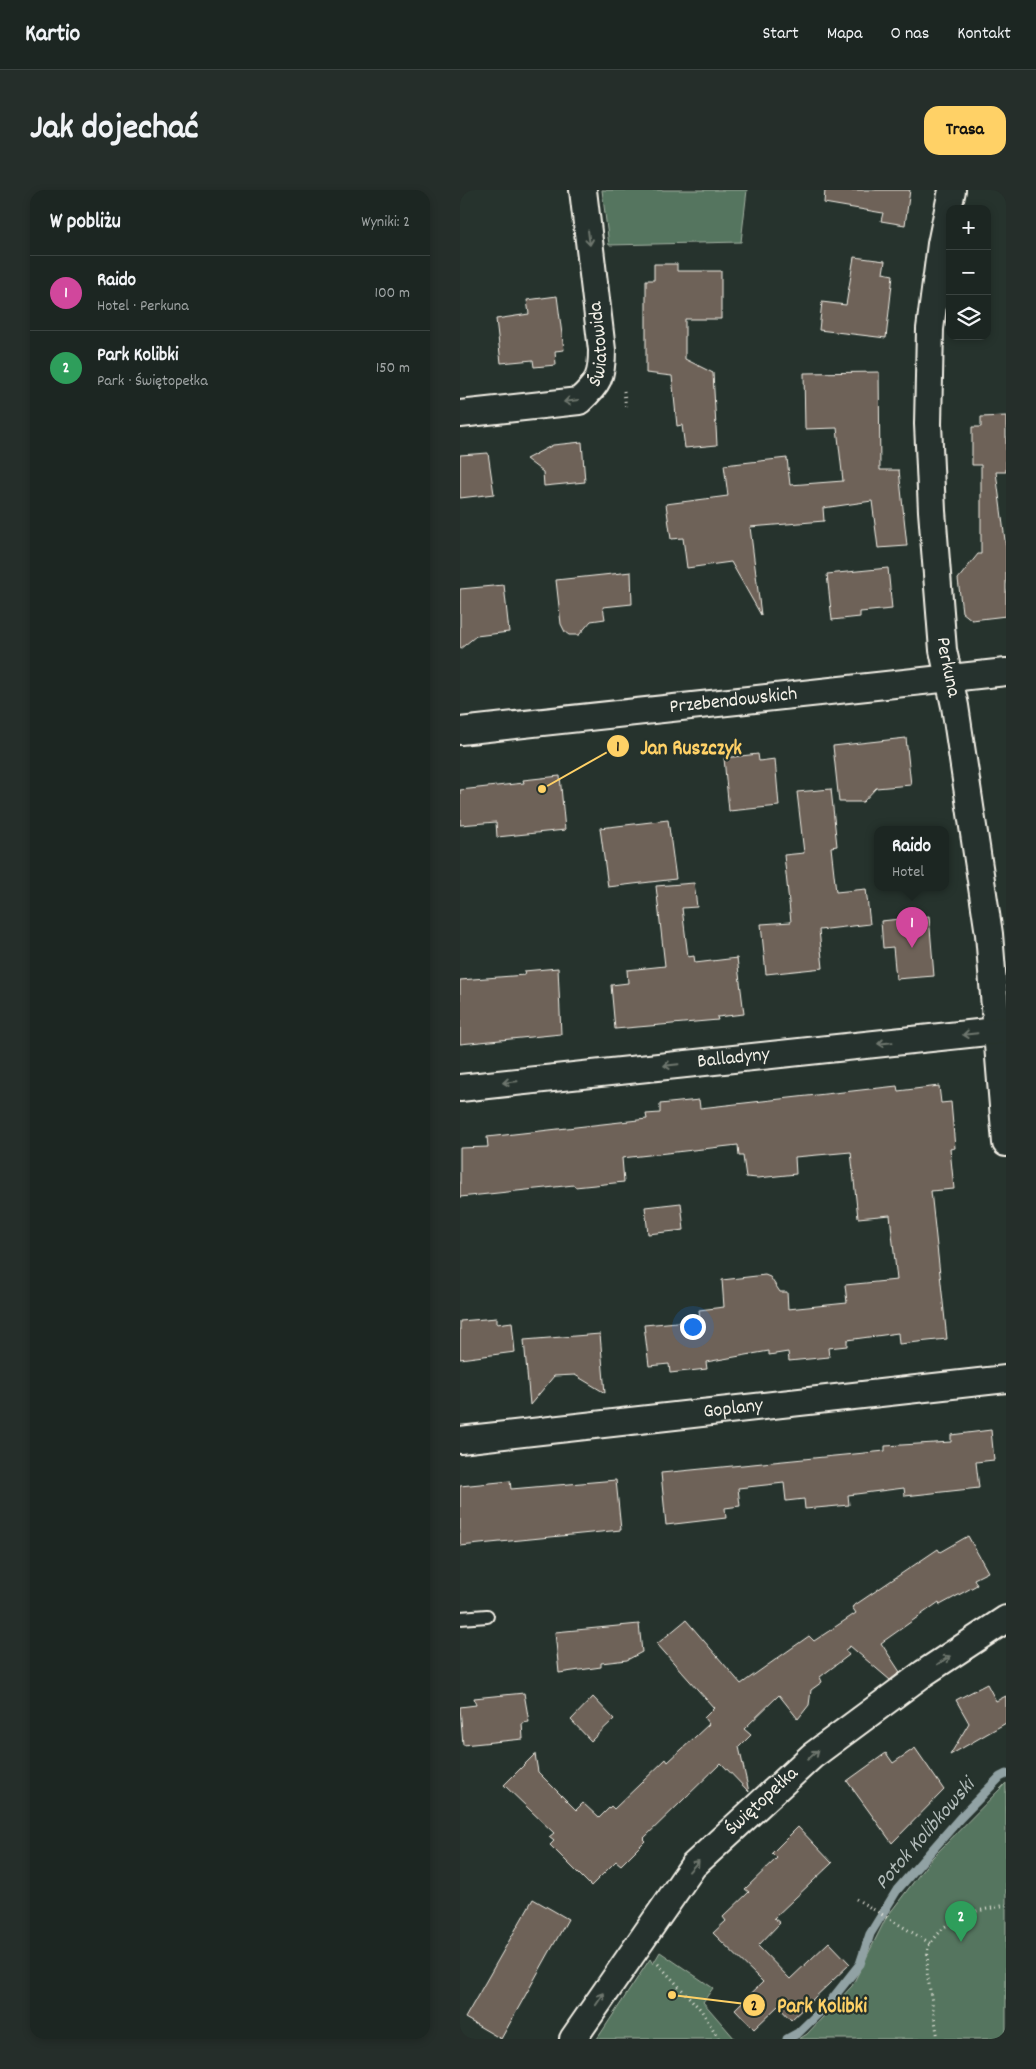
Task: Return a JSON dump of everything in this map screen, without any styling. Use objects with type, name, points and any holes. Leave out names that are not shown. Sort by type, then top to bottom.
[{"type":"street","name":"Światowida","points":[[460,414],[579,401],[593,388],[602,372],[602,350],[583,190]]},
{"type":"street","name":"Perkuna","points":[[952,190],[941,244],[930,329],[928,424],[943,650],[973,817],[1002,1030],[1006,1142]]},
{"type":"street","name":"Przebendowskich","points":[[460,731],[1006,672]]},
{"type":"street","name":"Balladyny","points":[[460,1088],[1002,1030]]},
{"type":"street","name":"Goplany","points":[[460,1440],[1006,1379]]},
{"type":"street","name":"Świętopełka","points":[[573,2039],[693,1866],[812,1756],[924,1673],[1006,1619]]},
{"type":"lane","points":[[460,1618],[487,1616]]},
{"type":"path","points":[[856,1899],[864,1906],[930,1943]]},
{"type":"path","points":[[938,2039],[927,1972],[928,1946],[944,1927],[968,1913],[1006,1905]]},
{"type":"path","points":[[645,1934],[656,1962],[701,2010],[719,2039]]},
{"type":"green space","points":[[602,190],[747,190],[741,242],[609,245]]},
{"type":"green space","points":[[1006,1783],[1006,2039],[799,2039],[807,2034],[852,1986],[886,1918],[932,1858]]},
{"type":"green space","points":[[660,1952],[713,1988],[703,2002],[735,2039],[597,2039],[650,1959],[653,1964]]},
{"type":"building","points":[[825,190],[910,190],[905,225],[881,221],[883,213],[824,203]]},
{"type":"building","points":[[854,257],[885,261],[883,273],[893,275],[886,338],[819,330],[822,302],[846,305]]},
{"type":"building","points":[[654,264],[677,264],[677,271],[721,271],[721,319],[685,319],[685,359],[713,373],[717,445],[685,448],[682,425],[677,426],[672,376],[646,373],[646,280],[654,280]]},
{"type":"building","points":[[557,296],[564,350],[555,351],[556,365],[534,367],[533,360],[501,363],[496,319],[529,314],[527,300]]},
{"type":"building","points":[[879,372],[880,470],[899,470],[907,546],[878,548],[872,501],[823,508],[824,521],[750,527],[761,615],[731,562],[687,568],[683,538],[671,539],[666,504],[728,496],[724,465],[787,458],[790,485],[843,481],[837,428],[805,429],[804,373]]},
{"type":"building","points":[[1006,416],[1006,472],[996,472],[1006,548],[1006,616],[972,620],[962,612],[958,579],[978,554],[981,554],[981,465],[972,465],[972,427],[981,427],[981,417]]},
{"type":"building","points":[[582,442],[585,482],[544,486],[543,472],[526,459],[553,445]]},
{"type":"building","points":[[488,453],[494,494],[460,498],[460,455]]},
{"type":"building","points":[[888,568],[892,609],[860,612],[860,617],[832,620],[827,574]]},
{"type":"building","points":[[631,572],[632,604],[603,607],[605,619],[591,621],[579,635],[569,635],[565,632],[561,624],[556,580]]},
{"type":"building","points":[[504,585],[509,632],[476,636],[460,649],[460,589]]},
{"type":"building","points":[[906,738],[911,785],[876,788],[863,802],[839,802],[833,746]]},
{"type":"building","points":[[758,754],[759,761],[775,759],[779,806],[729,811],[724,758]]},
{"type":"building","points":[[560,776],[565,830],[497,837],[496,822],[460,825],[460,790],[524,783],[523,780]]},
{"type":"building","points":[[831,789],[837,846],[831,847],[836,892],[866,889],[870,924],[819,930],[823,968],[766,974],[761,924],[791,922],[784,855],[804,853],[797,792]]},
{"type":"building","points":[[668,820],[676,879],[608,887],[600,828]]},
{"type":"building","points":[[694,883],[697,907],[682,908],[688,957],[694,956],[695,963],[737,958],[744,1014],[717,1017],[718,1020],[615,1029],[611,985],[628,983],[627,970],[665,966],[656,886]]},
{"type":"building","points":[[929,916],[934,976],[896,979],[893,947],[883,948],[881,921]]},
{"type":"building","points":[[558,968],[561,1034],[460,1044],[460,980],[525,975],[524,971]]},
{"type":"building","points":[[897,1086],[898,1091],[939,1086],[941,1103],[951,1102],[955,1148],[950,1149],[954,1189],[931,1191],[947,1339],[899,1344],[898,1333],[847,1340],[847,1346],[828,1348],[829,1357],[789,1361],[788,1352],[769,1355],[769,1351],[706,1362],[707,1369],[670,1373],[669,1364],[649,1366],[644,1325],[700,1320],[699,1310],[724,1307],[722,1280],[765,1275],[770,1277],[780,1292],[787,1292],[788,1309],[847,1303],[845,1285],[897,1280],[890,1215],[858,1218],[851,1152],[795,1157],[796,1174],[758,1178],[746,1177],[743,1156],[739,1156],[738,1145],[622,1158],[624,1182],[575,1187],[574,1185],[460,1197],[460,1148],[488,1147],[487,1137],[647,1119],[646,1114],[660,1113],[660,1104],[699,1100],[700,1108]]},
{"type":"building","points":[[681,1203],[684,1230],[648,1234],[645,1207]]},
{"type":"building","points":[[497,1318],[497,1324],[512,1322],[515,1352],[460,1359],[460,1321]]},
{"type":"building","points":[[600,1334],[605,1393],[575,1375],[554,1376],[530,1405],[524,1340]]},
{"type":"building","points":[[991,1430],[994,1460],[976,1462],[979,1488],[905,1496],[904,1488],[848,1495],[849,1505],[805,1509],[804,1499],[786,1501],[784,1483],[738,1488],[740,1506],[725,1508],[726,1518],[666,1525],[661,1473],[885,1451],[885,1446],[951,1442],[951,1435]]},
{"type":"building","points":[[616,1480],[621,1530],[460,1546],[460,1486],[510,1481],[511,1489]]},
{"type":"building","points":[[968,1536],[988,1572],[974,1579],[977,1585],[940,1605],[939,1602],[881,1643],[900,1672],[890,1680],[850,1646],[845,1650],[849,1655],[820,1677],[822,1682],[811,1690],[809,1705],[798,1719],[779,1695],[744,1729],[751,1735],[739,1747],[749,1792],[721,1763],[643,1839],[645,1841],[621,1865],[616,1861],[591,1886],[550,1845],[554,1841],[549,1837],[554,1833],[504,1785],[535,1754],[538,1772],[576,1810],[583,1803],[599,1818],[611,1806],[614,1809],[666,1759],[668,1762],[709,1724],[704,1718],[714,1708],[657,1644],[686,1620],[741,1684],[809,1636],[814,1641],[856,1613],[852,1607],[938,1549],[940,1552]]},
{"type":"building","points":[[639,1624],[642,1652],[627,1660],[601,1663],[601,1667],[559,1673],[555,1632]]},
{"type":"building","points":[[987,1684],[996,1701],[1006,1696],[1006,1723],[950,1755],[969,1723],[956,1700]]},
{"type":"building","points":[[524,1693],[529,1722],[522,1723],[523,1739],[463,1745],[460,1707],[476,1705],[474,1698]]},
{"type":"building","points":[[593,1697],[614,1719],[591,1741],[571,1720]]},
{"type":"building","points":[[915,1748],[944,1790],[892,1843],[847,1781],[886,1753],[893,1763]]},
{"type":"building","points":[[798,1827],[832,1863],[774,1918],[780,1923],[758,1946],[790,1979],[829,1942],[850,1964],[791,2020],[778,2006],[754,2029],[735,2009],[763,1982],[713,1933],[726,1921],[723,1917],[749,1892],[745,1889],[777,1858],[772,1853]]},
{"type":"building","points":[[533,1899],[568,1919],[501,2039],[465,2018]]},
{"type":"waterway","name":"Potok Kolibkowski","points":[[787,2039],[798,2033],[829,2003],[860,1964],[870,1934],[897,1890],[960,1818],[1000,1777],[1006,1774]]},
{"type":"place","name":"Jan Ruszczyk","points":[[542,789]]},
{"type":"place","name":"Raido","points":[[912,948]]},
{"type":"place","name":"Park Kolibki","points":[[961,1942]]},
{"type":"place","name":"Park Kolibki","points":[[672,1995]]}]
